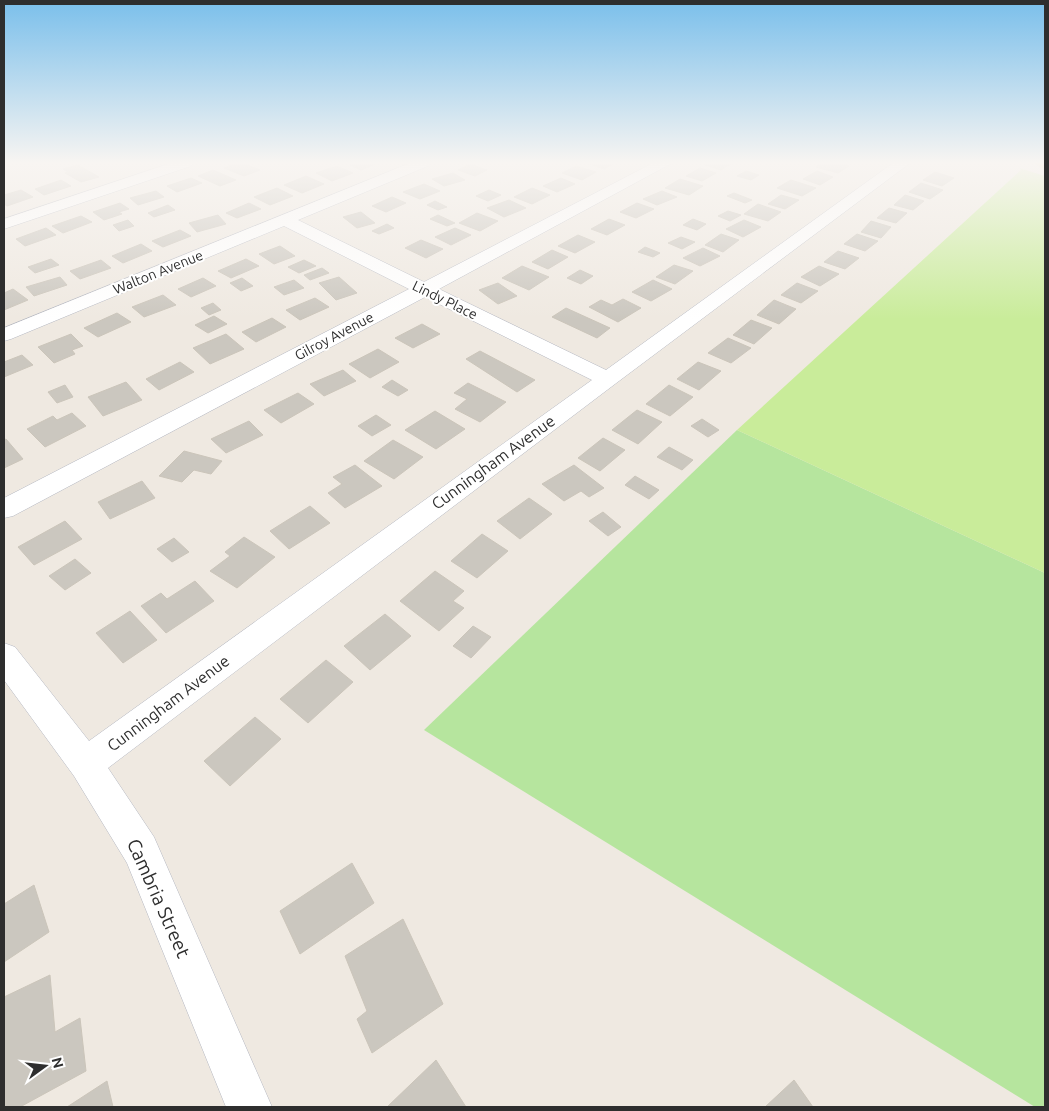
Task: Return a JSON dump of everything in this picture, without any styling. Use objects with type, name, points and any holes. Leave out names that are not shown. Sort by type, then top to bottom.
[{"type":"street","points":[[4,224],[31,215]]},
{"type":"street","name":"Walton Avenue","points":[[4,335],[297,215]]},
{"type":"street","name":"Gilroy Avenue","points":[[4,510],[566,215]]},
{"type":"street","name":"Cunningham Avenue","points":[[86,764],[607,378],[832,215]]},
{"type":"street","name":"Lindy Place","points":[[284,220],[607,378]]},
{"type":"street","name":"Cambria Street","points":[[4,656],[86,764],[141,850],[249,1107]]},
{"type":"green space","points":[[972,215],[1045,215],[1045,573],[737,430]]},
{"type":"green space","points":[[737,430],[1045,573],[1045,1107],[1035,1107],[424,730]]},
{"type":"building","points":[[97,215],[119,215],[104,220]]},
{"type":"building","points":[[218,215],[226,224],[197,232],[189,223]]},
{"type":"building","points":[[230,215],[245,215],[237,218]]},
{"type":"building","points":[[365,215],[375,223],[357,228],[343,217]]},
{"type":"building","points":[[438,215],[455,223],[447,226],[430,219]]},
{"type":"building","points":[[474,215],[482,215],[498,221],[480,231],[459,223]]},
{"type":"building","points":[[628,215],[642,215],[636,218]]},
{"type":"building","points":[[720,215],[741,215],[730,221],[718,216]]},
{"type":"building","points":[[747,215],[777,215],[768,221]]},
{"type":"building","points":[[881,215],[905,215],[896,223],[877,218]]},
{"type":"building","points":[[81,216],[92,222],[63,233],[52,226]]},
{"type":"building","points":[[609,219],[625,225],[607,235],[591,229]]},
{"type":"building","points":[[693,219],[706,224],[697,230],[683,225]]},
{"type":"building","points":[[128,220],[134,226],[119,231],[113,225]]},
{"type":"building","points":[[744,220],[761,227],[743,237],[726,229]]},
{"type":"building","points":[[871,221],[891,227],[881,238],[861,232]]},
{"type":"building","points":[[387,224],[394,228],[379,234],[372,231]]},
{"type":"building","points":[[46,228],[56,235],[25,246],[16,239]]},
{"type":"building","points":[[455,228],[471,235],[451,245],[435,237]]},
{"type":"building","points":[[180,230],[191,236],[163,247],[152,241]]},
{"type":"building","points":[[721,234],[739,240],[723,252],[705,245]]},
{"type":"building","points":[[857,234],[878,241],[865,251],[844,244]]},
{"type":"building","points":[[578,235],[595,242],[575,253],[558,246]]},
{"type":"building","points":[[681,237],[695,242],[682,249],[668,243]]},
{"type":"building","points":[[421,240],[443,249],[426,258],[405,248]]},
{"type":"building","points":[[141,244],[152,251],[123,263],[112,256]]},
{"type":"building","points":[[280,246],[295,256],[274,264],[259,254]]},
{"type":"building","points":[[645,247],[660,253],[653,257],[638,252]]},
{"type":"building","points":[[703,248],[720,256],[700,266],[683,258]]},
{"type":"building","points":[[552,250],[568,257],[548,269],[532,262]]},
{"type":"building","points":[[838,251],[859,258],[845,269],[824,262]]},
{"type":"building","points":[[51,259],[59,265],[35,273],[28,267]]},
{"type":"building","points":[[246,259],[259,266],[231,278],[218,271]]},
{"type":"building","points":[[101,260],[111,268],[80,279],[70,271]]},
{"type":"building","points":[[304,260],[316,266],[299,273],[288,267]]},
{"type":"building","points":[[674,265],[693,271],[675,284],[656,277]]},
{"type":"building","points":[[522,266],[549,277],[529,290],[502,278]]},
{"type":"building","points":[[819,266],[839,274],[820,286],[801,277]]},
{"type":"building","points":[[322,268],[329,273],[310,280],[304,275]]},
{"type":"building","points":[[580,270],[593,276],[581,284],[567,278]]},
{"type":"building","points":[[60,277],[67,285],[34,296],[26,287]]},
{"type":"building","points":[[339,277],[357,293],[336,300],[319,283]]},
{"type":"building","points":[[203,278],[216,286],[191,297],[178,289]]},
{"type":"building","points":[[242,278],[253,286],[241,291],[230,283]]},
{"type":"building","points":[[294,280],[304,288],[284,295],[274,287]]},
{"type":"building","points":[[653,280],[672,289],[651,301],[632,292]]},
{"type":"building","points":[[498,283],[517,296],[498,304],[479,290]]},
{"type":"building","points":[[797,283],[818,291],[801,303],[781,295]]},
{"type":"building","points":[[13,289],[28,300],[4,310],[4,293]]},
{"type":"building","points":[[163,295],[176,305],[144,317],[132,307]]},
{"type":"building","points":[[315,298],[329,307],[300,320],[286,310]]},
{"type":"building","points":[[623,299],[641,308],[618,322],[589,307],[601,300],[612,305]]},
{"type":"building","points":[[774,300],[796,309],[779,324],[757,315]]},
{"type":"building","points":[[213,303],[221,310],[209,315],[201,308]]},
{"type":"building","points":[[566,308],[610,328],[597,338],[552,317]]},
{"type":"building","points":[[117,313],[131,322],[98,337],[84,328]]},
{"type":"building","points":[[214,316],[227,324],[208,333],[195,325]]},
{"type":"building","points":[[272,318],[286,327],[256,342],[242,332]]},
{"type":"building","points":[[751,320],[772,328],[754,344],[733,335]]},
{"type":"building","points":[[422,324],[440,334],[413,348],[395,338]]},
{"type":"building","points":[[71,334],[83,346],[72,350],[75,354],[54,363],[38,347]]},
{"type":"building","points":[[226,334],[244,349],[210,364],[193,348]]},
{"type":"building","points":[[728,338],[751,348],[731,363],[708,353]]},
{"type":"building","points":[[378,349],[399,362],[370,378],[349,364]]},
{"type":"building","points":[[480,351],[535,380],[517,392],[466,359]]},
{"type":"building","points":[[22,355],[33,365],[4,377],[4,362]]},
{"type":"building","points":[[180,362],[194,372],[159,390],[146,379]]},
{"type":"building","points":[[698,362],[721,371],[699,390],[677,379]]},
{"type":"building","points":[[343,370],[356,381],[324,396],[310,384]]},
{"type":"building","points":[[392,380],[408,390],[398,396],[382,387]]},
{"type":"building","points":[[126,382],[142,400],[103,416],[88,397]]},
{"type":"building","points":[[468,383],[506,402],[480,422],[455,409],[467,399],[454,393]]},
{"type":"building","points":[[65,385],[73,397],[57,403],[48,392]]},
{"type":"building","points":[[669,385],[693,397],[670,416],[646,404]]},
{"type":"building","points":[[298,393],[314,404],[281,423],[264,410]]},
{"type":"building","points":[[637,410],[662,422],[638,444],[612,430]]},
{"type":"building","points":[[435,411],[465,429],[436,449],[405,430]]},
{"type":"building","points":[[72,413],[86,426],[45,447],[27,429],[53,416],[57,420]]},
{"type":"building","points":[[376,415],[391,425],[372,436],[358,426]]},
{"type":"building","points":[[702,419],[719,430],[708,437],[691,426]]},
{"type":"building","points":[[249,421],[263,435],[226,453],[211,439]]},
{"type":"building","points":[[603,438],[625,450],[600,471],[578,458]]},
{"type":"building","points":[[6,439],[23,459],[4,468],[4,440]]},
{"type":"building","points":[[393,440],[423,457],[394,479],[364,461]]},
{"type":"building","points":[[669,447],[693,460],[682,470],[657,457]]},
{"type":"building","points":[[184,451],[222,461],[211,474],[194,470],[182,482],[159,476]]},
{"type":"building","points":[[355,465],[382,486],[345,508],[328,493],[342,484],[333,477]]},
{"type":"building","points":[[574,465],[604,488],[589,497],[581,491],[564,501],[542,484]]},
{"type":"building","points":[[635,476],[659,490],[649,499],[625,485]]},
{"type":"building","points":[[142,481],[155,498],[110,519],[98,502]]},
{"type":"building","points":[[529,498],[552,514],[520,539],[497,521]]},
{"type":"building","points":[[310,506],[330,523],[289,549],[270,531]]},
{"type":"building","points":[[603,512],[621,527],[608,536],[589,521]]},
{"type":"building","points":[[65,521],[82,539],[34,565],[18,547]]},
{"type":"building","points":[[482,534],[508,551],[477,578],[451,561]]},
{"type":"building","points":[[244,537],[275,557],[237,588],[210,571],[230,556],[225,552]]},
{"type":"building","points":[[174,538],[189,552],[172,562],[157,549]]},
{"type":"building","points":[[75,559],[91,573],[65,590],[49,576]]},
{"type":"building","points":[[435,571],[464,591],[453,601],[464,608],[439,631],[400,601]]},
{"type":"building","points":[[195,581],[214,601],[166,633],[141,606],[161,593],[167,599]]},
{"type":"building","points":[[130,611],[157,640],[123,663],[96,633]]},
{"type":"building","points":[[385,614],[411,636],[370,670],[344,646]]},
{"type":"building","points":[[473,626],[491,637],[471,658],[453,646]]},
{"type":"building","points":[[326,660],[353,682],[308,723],[280,699]]},
{"type":"building","points":[[255,717],[281,739],[230,786],[204,761]]},
{"type":"building","points":[[352,863],[374,903],[300,954],[280,911]]},
{"type":"building","points":[[34,885],[49,932],[4,962],[4,904]]},
{"type":"building","points":[[403,919],[443,1004],[372,1053],[357,1019],[367,1011],[345,956]]},
{"type":"building","points":[[50,975],[55,1032],[80,1018],[86,1071],[20,1107],[4,1107],[4,997]]},
{"type":"building","points":[[436,1060],[466,1107],[387,1107]]},
{"type":"building","points":[[794,1080],[813,1107],[765,1107]]},
{"type":"building","points":[[107,1081],[113,1107],[67,1107]]}]
